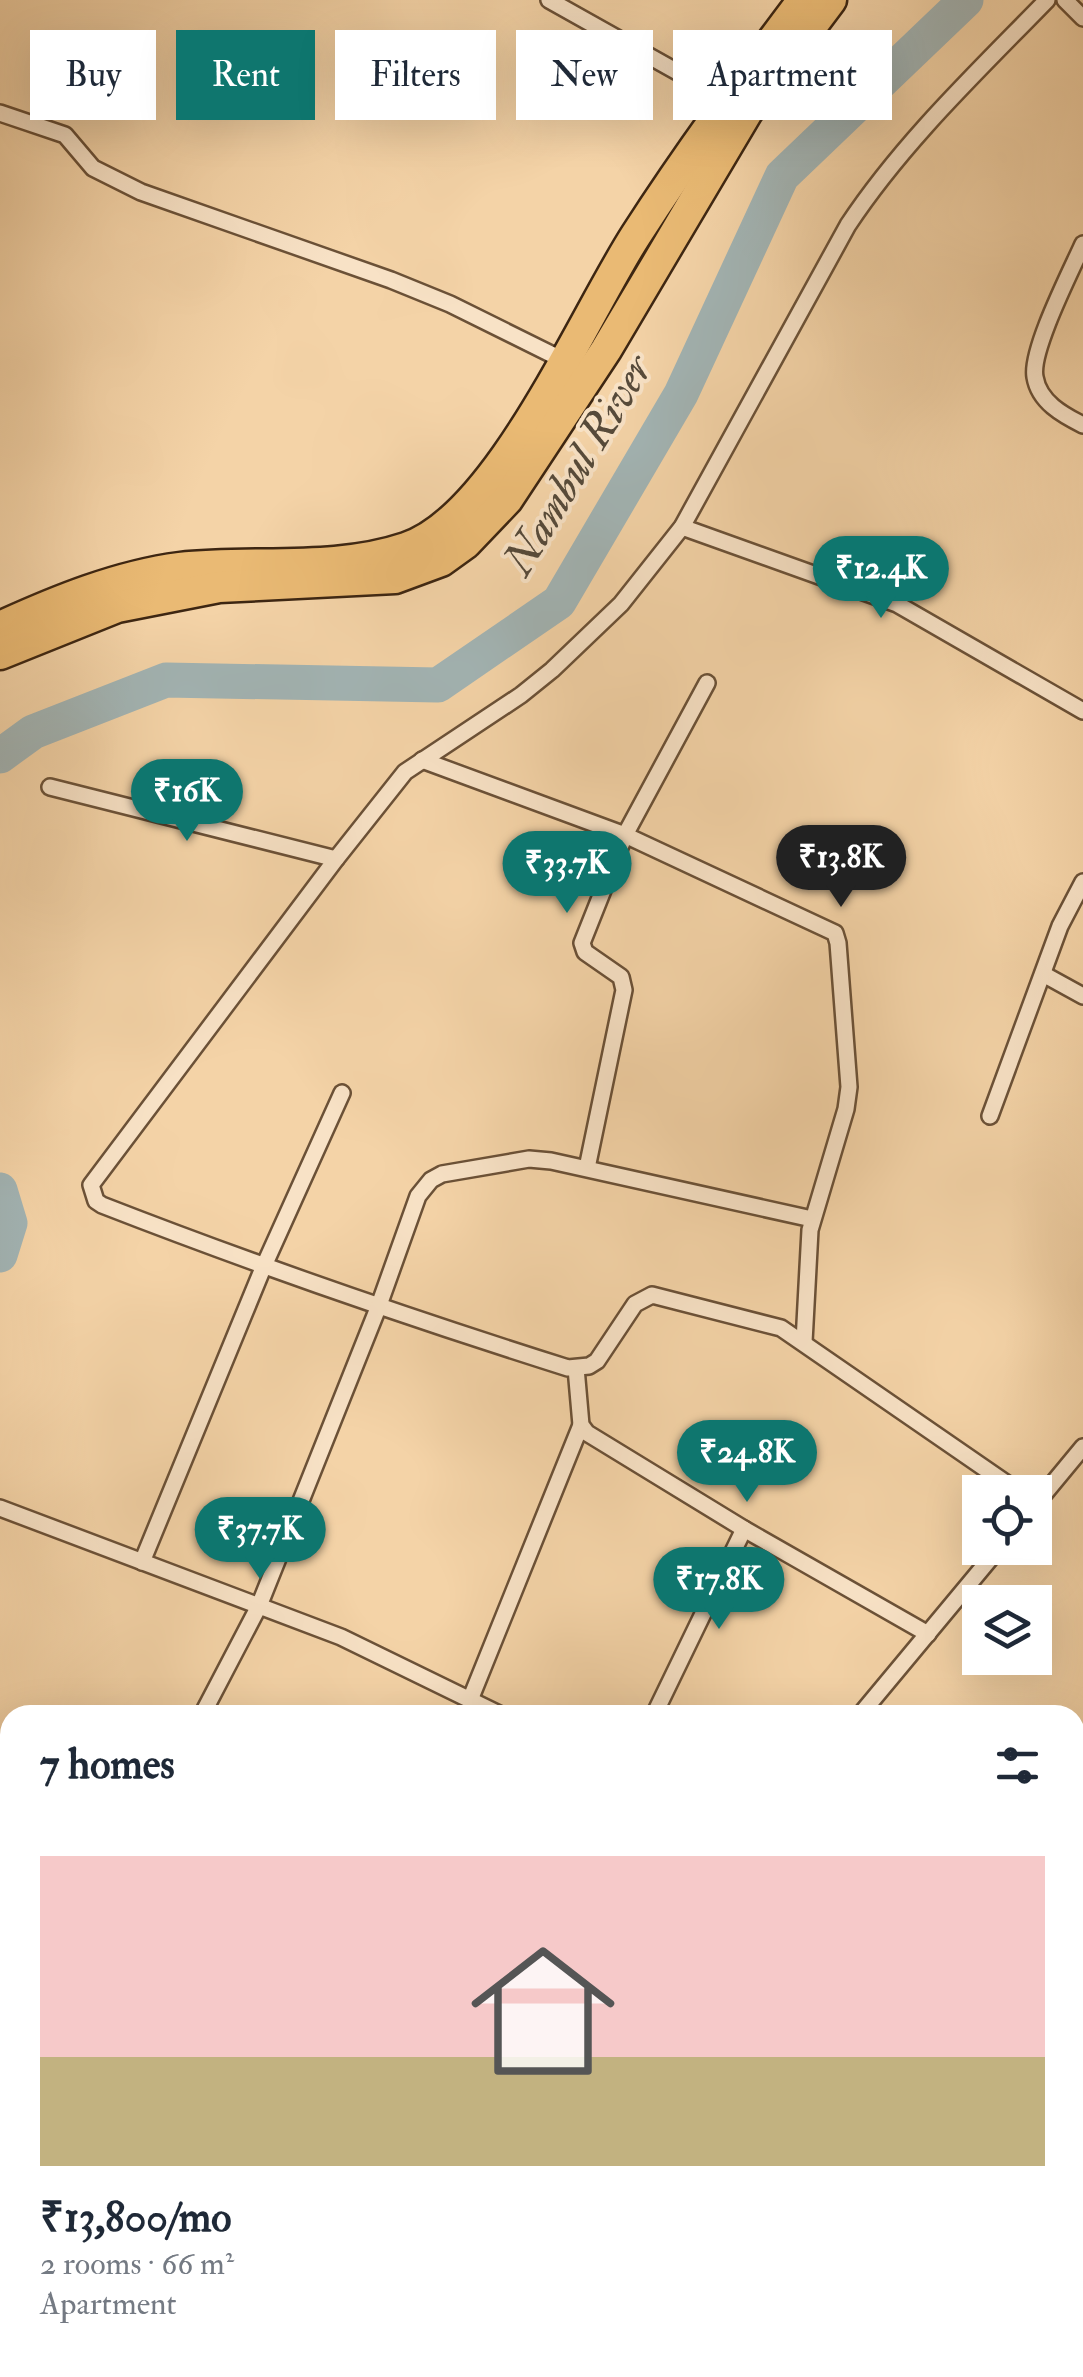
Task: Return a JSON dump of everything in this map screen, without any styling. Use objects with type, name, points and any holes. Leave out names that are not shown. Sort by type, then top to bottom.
[{"type":"highway","points":[[785,30],[804,0]]},
{"type":"highway","points":[[804,30],[831,0]]},
{"type":"highway","points":[[0,626],[88,591],[177,569],[364,559],[408,548],[439,533],[462,514],[496,471],[566,361],[634,238],[726,120]]},
{"type":"highway","points":[[0,654],[117,607],[219,587],[396,578],[441,561],[466,543],[507,500],[606,350],[729,120]]},
{"type":"street","points":[[549,0],[673,70]]},
{"type":"street","points":[[995,1475],[780,1328],[652,1296],[635,1304],[596,1361],[576,1368],[378,1308],[264,1268],[102,1206],[96,1202],[91,1186],[336,858],[405,772],[521,695],[621,604],[682,527],[872,188],[1047,0]]},
{"type":"street","points":[[1065,0],[1083,18]]},
{"type":"street","points":[[0,113],[65,135],[93,168],[141,192],[391,280],[450,304],[566,361]]},
{"type":"street","points":[[1083,244],[1053,311],[1034,364],[1034,376],[1039,390],[1057,412],[1083,426]]},
{"type":"street","points":[[682,527],[897,604],[1083,712]]},
{"type":"street","points":[[587,1168],[624,990],[621,976],[585,952],[582,943],[626,835],[707,683]]},
{"type":"street","points":[[422,760],[626,835],[835,933],[849,1088],[812,1219],[804,1342]]},
{"type":"street","points":[[50,786],[336,858]]},
{"type":"street","points":[[990,1116],[1060,926],[1083,882]]},
{"type":"street","points":[[1043,974],[1083,996]]},
{"type":"street","points":[[142,1562],[264,1268],[342,1093]]},
{"type":"street","points":[[207,1705],[260,1606],[418,1196],[431,1180],[442,1174],[529,1159],[587,1168],[812,1219]]},
{"type":"street","points":[[470,1700],[581,1425],[576,1368]]},
{"type":"street","points":[[581,1425],[587,1434],[744,1529],[928,1634]]},
{"type":"street","points":[[1052,1484],[1083,1447]]},
{"type":"street","points":[[0,1508],[341,1637],[480,1705]]},
{"type":"street","points":[[659,1705],[744,1529]]},
{"type":"street","points":[[874,1705],[986,1565]]},
{"type":"waterway","name":"Nambul River","points":[[0,756],[33,732],[166,680],[438,685],[559,602],[681,394],[782,176],[966,0]]},
{"type":"waterway","name":"Nambul River","points":[[0,1190],[10,1223],[0,1255]]}]
